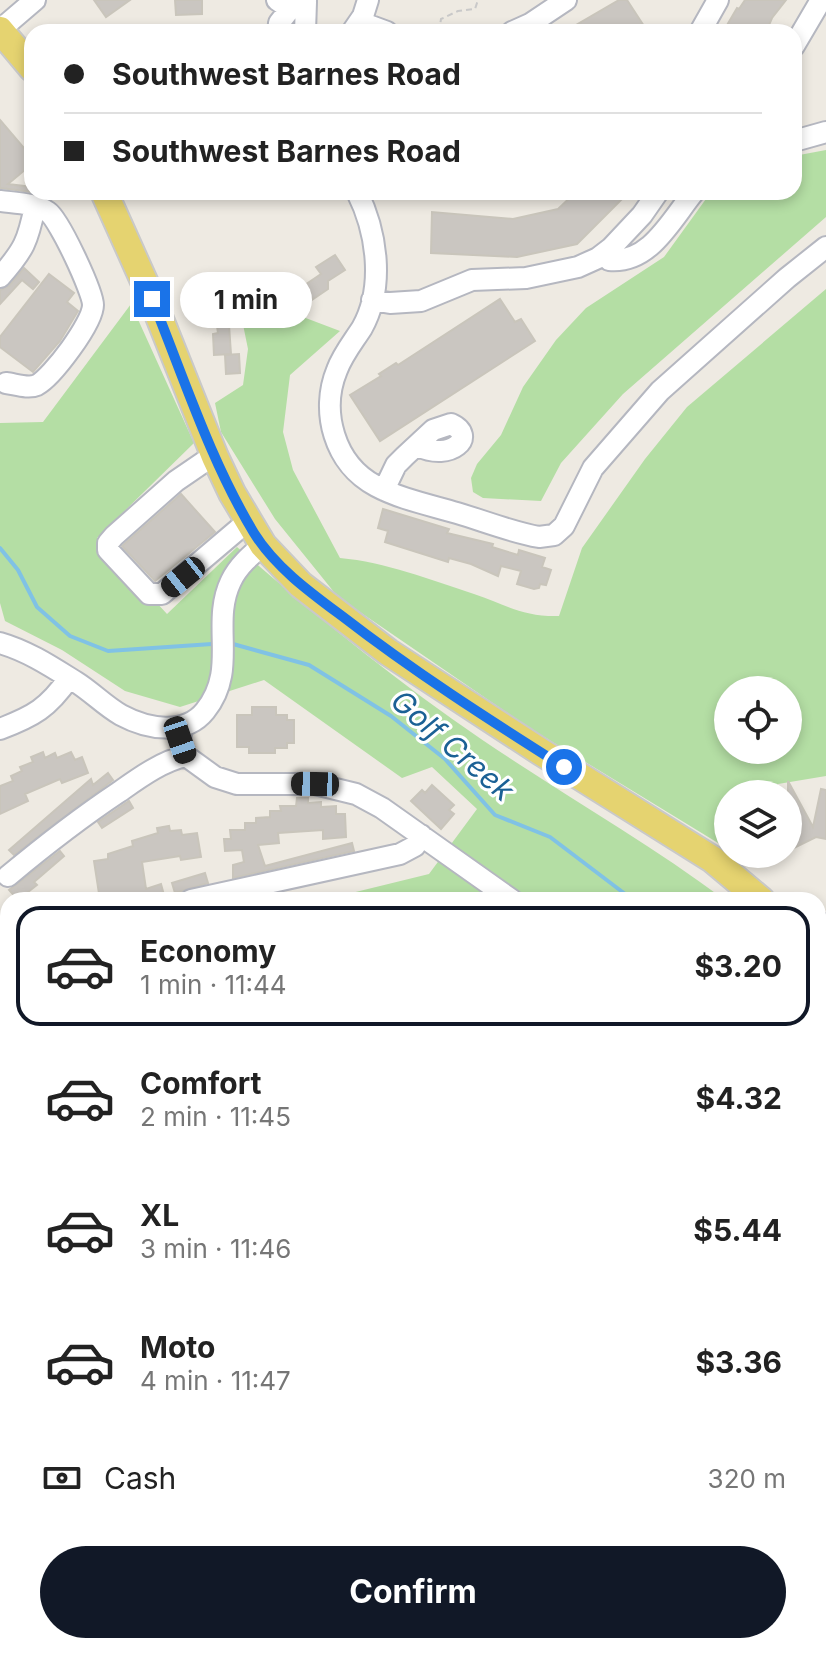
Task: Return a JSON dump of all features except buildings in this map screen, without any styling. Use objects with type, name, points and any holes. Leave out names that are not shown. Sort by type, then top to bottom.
[{"type":"main road","points":[[0,30],[24,58]]},
{"type":"main road","points":[[108,200],[144,279],[214,455],[263,545],[301,585],[388,652],[527,744],[712,859],[751,892]]},
{"type":"street","points":[[0,30],[35,0]]},
{"type":"street","points":[[357,24],[368,0]]},
{"type":"street","points":[[532,24],[566,0]]},
{"type":"street","points":[[802,32],[821,0]]},
{"type":"street","points":[[279,24],[295,3]]},
{"type":"street","points":[[295,3],[302,24]]},
{"type":"street","points":[[703,24],[710,3]]},
{"type":"street","points":[[802,139],[826,132]]},
{"type":"street","points":[[360,200],[375,253],[376,282],[363,326],[337,370],[329,393],[334,437],[359,475],[384,490],[547,538],[564,526],[593,468],[660,391],[826,247]]},
{"type":"street","points":[[372,300],[390,303],[421,301],[472,280],[526,278],[578,267],[611,248],[654,200]]},
{"type":"street","points":[[609,260],[623,261],[646,251],[687,200]]},
{"type":"street","points":[[0,201],[35,206],[53,215],[93,300],[92,315],[78,340],[36,385],[6,383]]},
{"type":"street","points":[[0,277],[21,253],[29,235],[35,206]]},
{"type":"street","points":[[384,490],[396,465],[418,446]]},
{"type":"street","points":[[214,455],[176,481],[114,536],[108,543],[108,550],[149,594],[162,594],[248,521]]},
{"type":"street","points":[[0,643],[17,648],[69,678],[122,715],[146,724],[182,727],[196,721],[221,685],[224,602],[231,581],[244,561],[263,545]]},
{"type":"street","points":[[0,729],[39,712],[54,700],[69,678]]},
{"type":"street","points":[[182,727],[180,740],[186,756],[215,777],[237,784],[315,784],[356,794],[382,808],[501,892]]},
{"type":"street","points":[[8,876],[84,815],[175,758],[186,756]]},
{"type":"street","points":[[227,892],[400,854],[415,846],[421,835]]},
{"type":"path","points":[[440,24],[441,19],[458,11],[475,9],[478,0]]},
{"type":"green space","points":[[826,150],[826,217],[623,394],[561,463],[541,501],[483,498],[473,492],[471,478],[477,464],[501,435],[523,387],[556,340],[586,308],[664,257],[705,200],[802,200],[802,154]]},
{"type":"green space","points":[[826,289],[826,776],[802,780],[714,780],[714,841],[528,727],[338,597],[275,519],[221,432],[215,403],[243,385],[248,349],[239,305],[274,306],[340,331],[290,375],[283,432],[293,470],[340,558],[408,572],[525,612],[559,616],[582,548],[645,459],[687,407]]},
{"type":"green space","points":[[131,304],[194,443],[97,538],[167,614],[237,547],[356,647],[449,717],[714,892],[356,892],[429,874],[477,809],[432,767],[402,778],[264,680],[180,707],[125,691],[62,650],[5,621],[0,603],[0,423],[43,422]]},
{"type":"waterway","name":"Golf Creek","points":[[0,548],[18,570],[37,607],[70,636],[108,651],[212,644]]},
{"type":"waterway","name":"Golf Creek","points":[[233,644],[309,665],[391,716],[445,759],[495,815],[550,837],[622,892]]},
{"type":"route","points":[[152,299],[214,455],[263,545],[301,585],[388,652],[564,767]]}]
